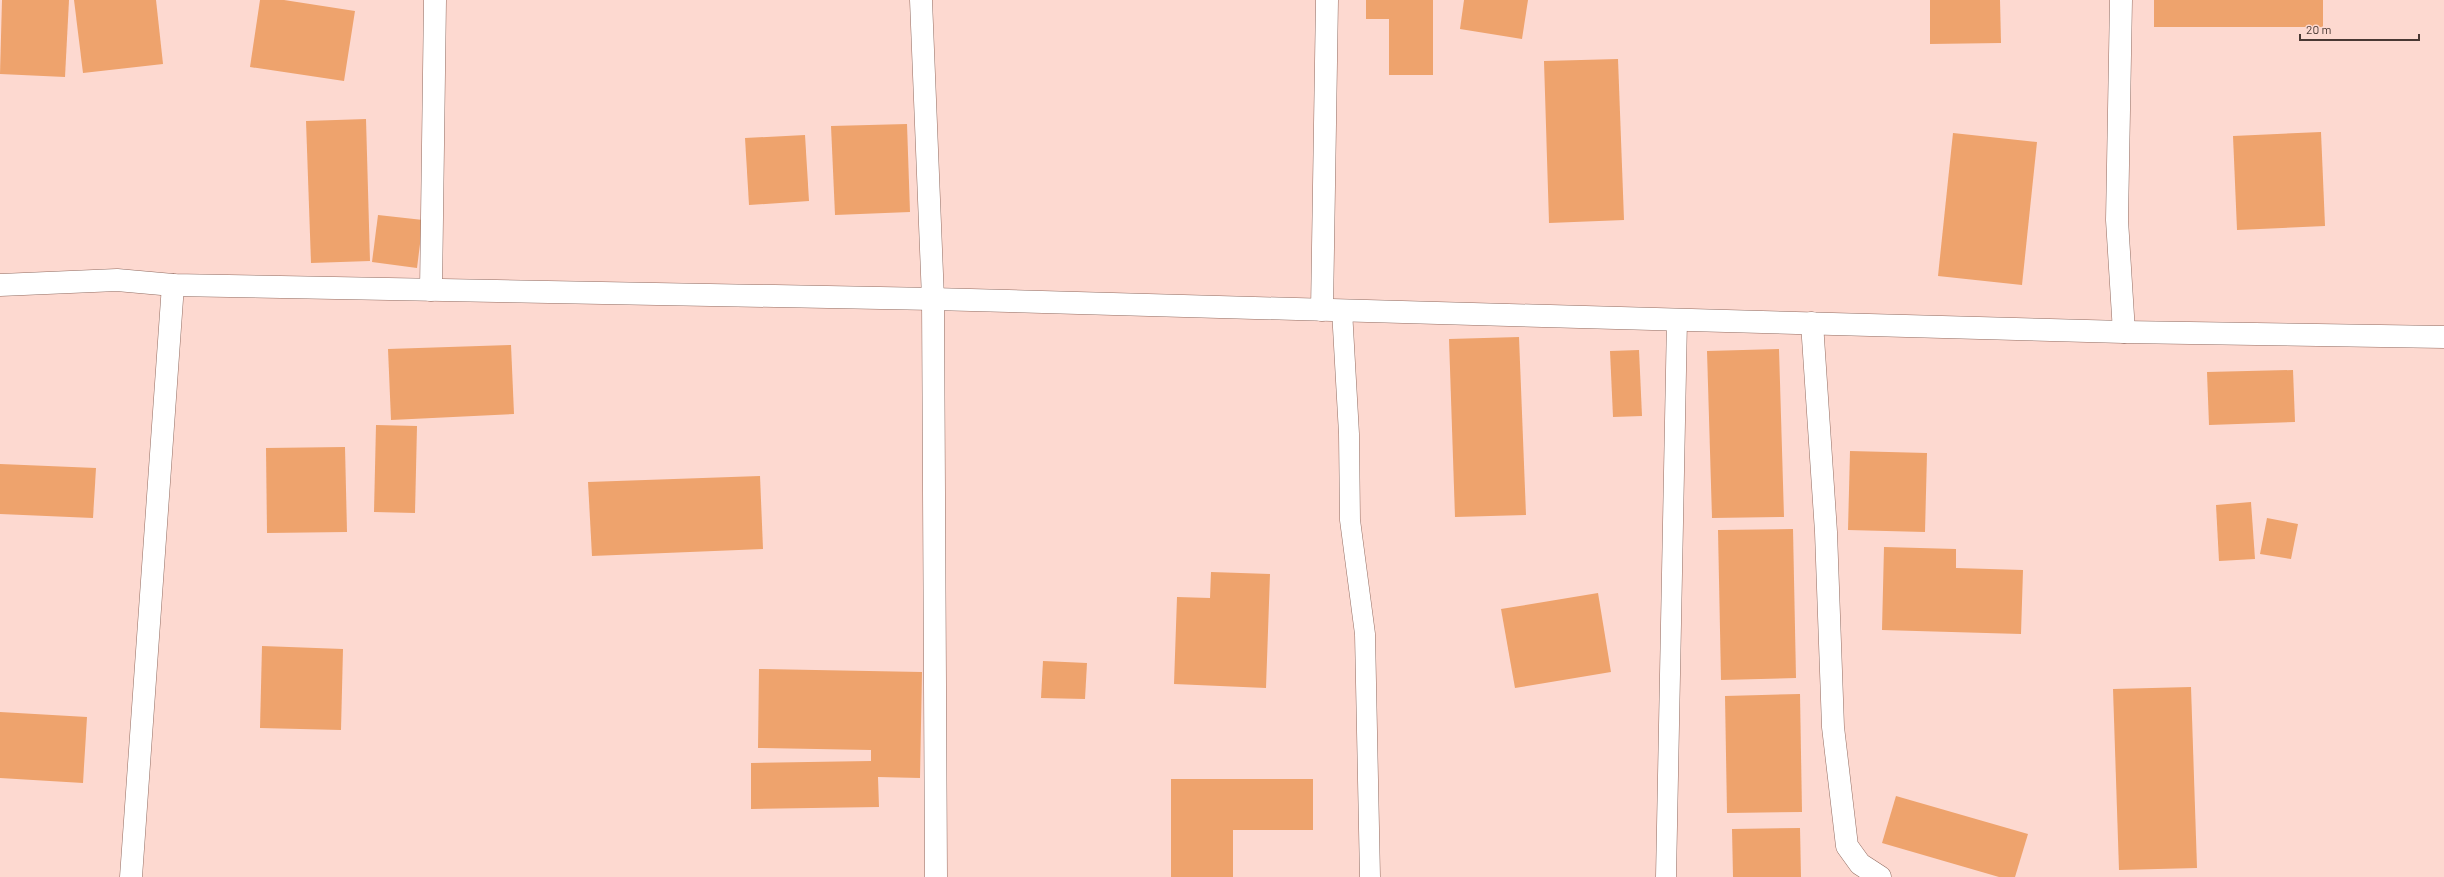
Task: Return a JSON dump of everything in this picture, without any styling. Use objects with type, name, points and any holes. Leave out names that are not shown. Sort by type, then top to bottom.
[{"type":"street","points":[[431,290],[435,0]]},
{"type":"street","points":[[921,0],[933,299],[936,877]]},
{"type":"street","points":[[1327,0],[1332,310]]},
{"type":"street","points":[[2121,0],[2117,220],[2124,332]]},
{"type":"street","points":[[0,286],[117,280],[173,286],[933,299],[2124,332],[2444,337]]},
{"type":"street","points":[[131,877],[173,286]]},
{"type":"street","points":[[1812,323],[1826,532],[1833,727],[1846,839],[1847,846],[1860,864],[1880,877]]},
{"type":"lane","points":[[1332,310],[1349,434],[1350,520],[1365,634],[1370,877]]},
{"type":"lane","points":[[1666,877],[1677,320]]},
{"type":"building","points":[[2,0],[69,0],[65,77],[0,74]]},
{"type":"building","points":[[74,0],[156,0],[163,64],[83,73]]},
{"type":"building","points":[[260,0],[284,0],[355,11],[344,81],[250,67]]},
{"type":"building","points":[[1366,0],[1433,0],[1433,75],[1389,75],[1389,19],[1366,19]]},
{"type":"building","points":[[1464,0],[1528,0],[1522,39],[1460,29]]},
{"type":"building","points":[[1930,0],[2000,0],[2001,43],[1930,44]]},
{"type":"building","points":[[2154,0],[2323,0],[2323,27],[2154,27]]},
{"type":"building","points":[[1618,59],[1624,220],[1549,223],[1544,61]]},
{"type":"building","points":[[366,119],[370,261],[311,263],[306,121]]},
{"type":"building","points":[[907,124],[910,212],[835,215],[831,126]]},
{"type":"building","points":[[2321,132],[2325,226],[2237,230],[2233,136]]},
{"type":"building","points":[[1953,133],[2037,142],[2022,285],[1938,276]]},
{"type":"building","points":[[805,135],[809,201],[749,205],[745,138]]},
{"type":"building","points":[[378,215],[423,220],[417,268],[372,262]]},
{"type":"building","points":[[1519,337],[1526,515],[1455,517],[1449,339]]},
{"type":"building","points":[[511,345],[514,414],[391,420],[388,349]]},
{"type":"building","points":[[1779,349],[1784,517],[1712,518],[1707,351]]},
{"type":"building","points":[[1639,350],[1642,416],[1613,417],[1610,351]]},
{"type":"building","points":[[2293,370],[2295,422],[2209,425],[2207,372]]},
{"type":"building","points":[[376,425],[417,426],[415,513],[374,512]]},
{"type":"building","points":[[345,447],[347,532],[267,533],[266,448]]},
{"type":"building","points":[[1850,451],[1927,453],[1925,532],[1848,530]]},
{"type":"building","points":[[0,464],[96,468],[93,518],[0,514]]},
{"type":"building","points":[[760,476],[763,549],[592,556],[588,482]]},
{"type":"building","points":[[2251,502],[2255,559],[2219,561],[2216,505]]},
{"type":"building","points":[[2267,518],[2298,524],[2291,559],[2260,554]]},
{"type":"building","points":[[1793,529],[1796,678],[1721,680],[1718,530]]},
{"type":"building","points":[[1884,547],[1956,549],[1956,568],[2023,570],[2021,634],[1882,630]]},
{"type":"building","points":[[1211,572],[1270,574],[1266,688],[1174,684],[1177,597],[1210,598]]},
{"type":"building","points":[[1598,593],[1611,672],[1515,688],[1501,609]]},
{"type":"building","points":[[262,646],[343,649],[341,730],[260,728]]},
{"type":"building","points":[[1043,661],[1087,663],[1085,699],[1041,698]]},
{"type":"building","points":[[759,669],[922,672],[920,778],[878,777],[879,807],[751,809],[751,763],[871,761],[871,750],[758,748]]},
{"type":"building","points":[[2191,687],[2197,868],[2119,870],[2113,689]]},
{"type":"building","points":[[1800,694],[1802,812],[1727,813],[1725,696]]},
{"type":"building","points":[[0,712],[87,717],[83,783],[0,778]]},
{"type":"building","points":[[1171,779],[1313,779],[1313,830],[1233,830],[1233,877],[1171,877]]},
{"type":"building","points":[[1896,796],[2028,834],[2015,877],[1999,877],[1882,843]]},
{"type":"building","points":[[1800,828],[1801,877],[1733,877],[1732,829]]}]
